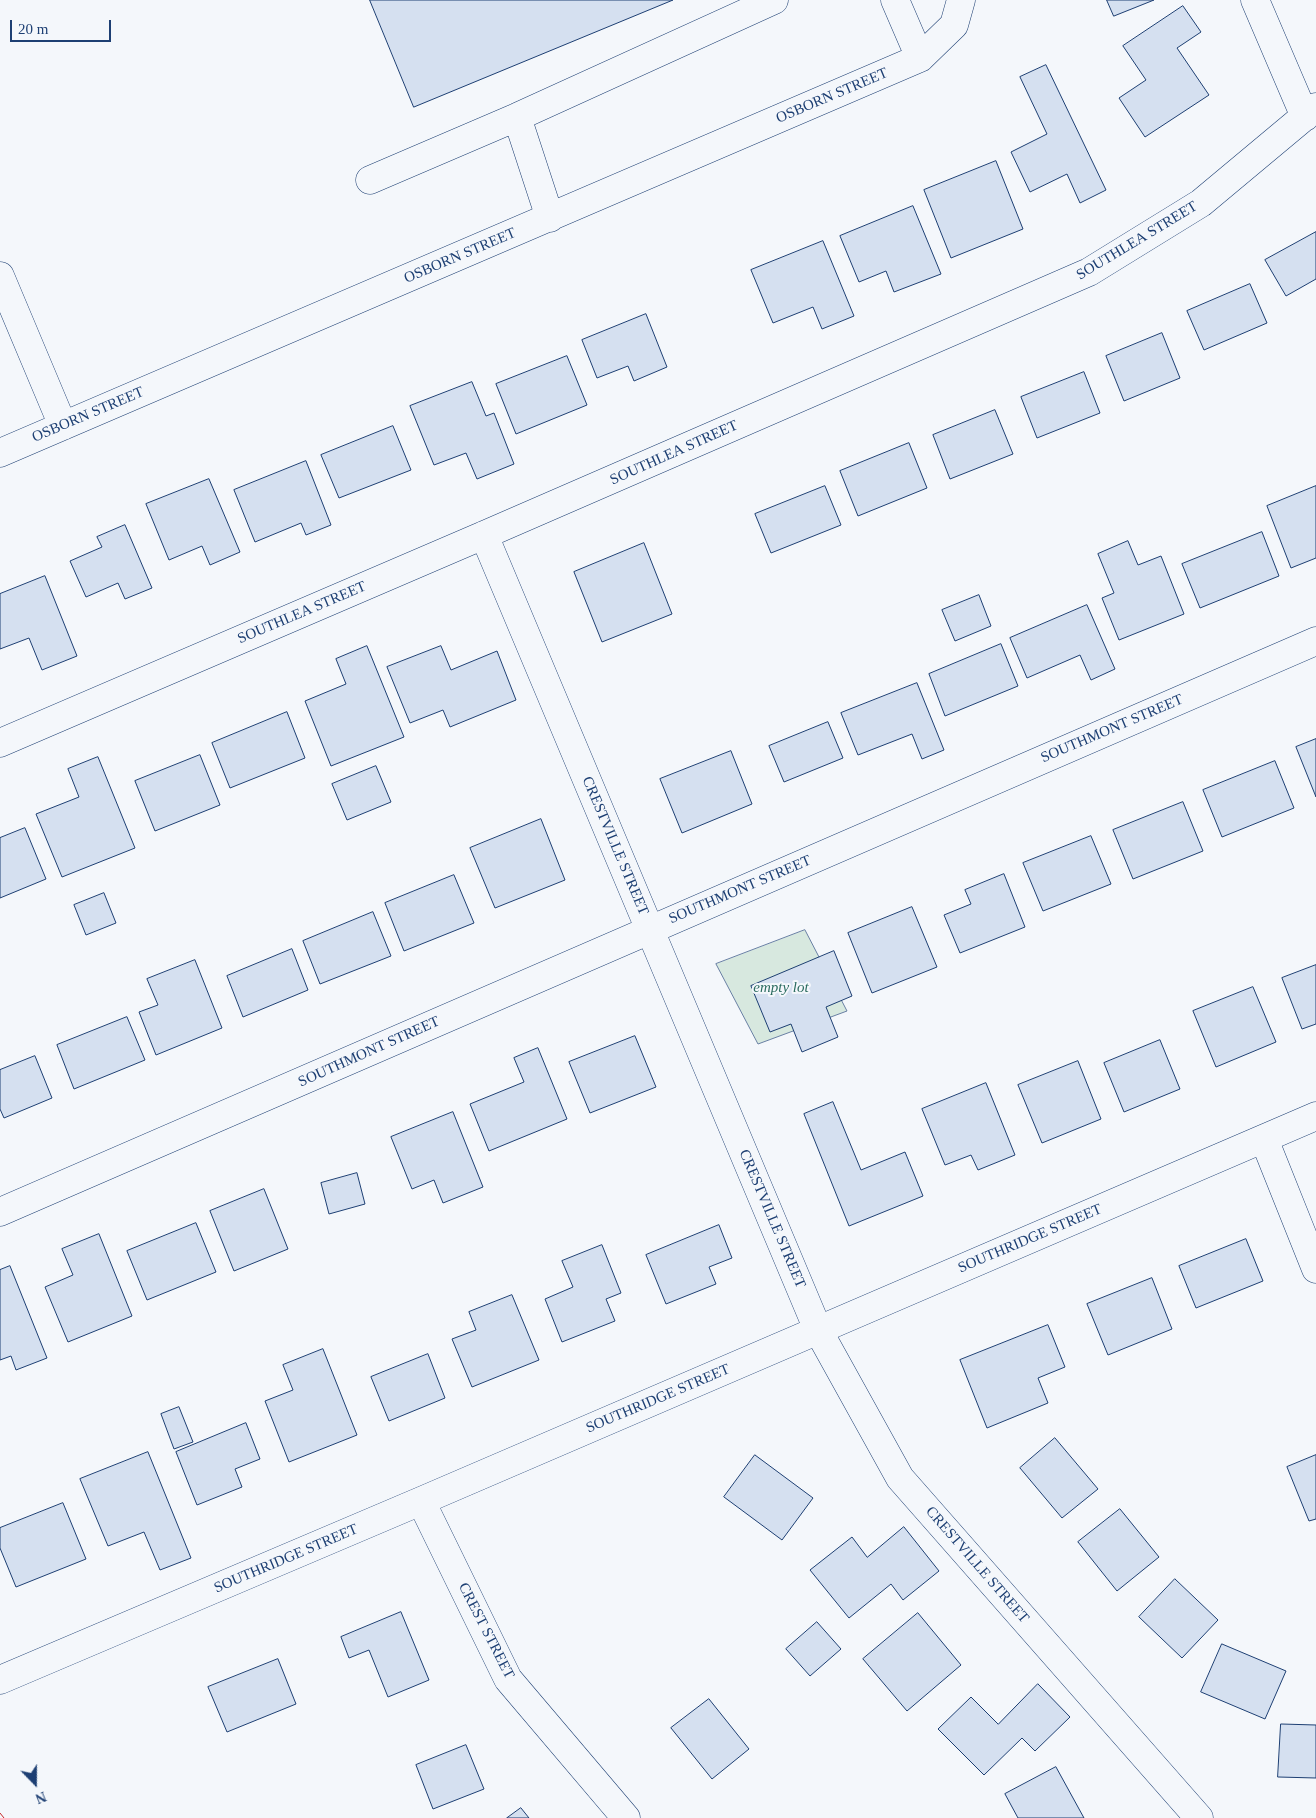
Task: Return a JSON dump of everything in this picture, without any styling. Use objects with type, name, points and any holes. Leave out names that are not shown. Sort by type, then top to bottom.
[{"type":"street","points":[[370,180],[517,118],[774,0]]},
{"type":"street","points":[[895,0],[920,58],[954,25],[961,0]]},
{"type":"street","points":[[1255,0],[1311,112]]},
{"type":"street","name":"OSBORN STREET","points":[[0,453],[920,58]]},
{"type":"street","name":"SOUTHLEA STREET","points":[[0,743],[484,536],[1089,272],[1201,203],[1311,112]]},
{"type":"street","points":[[517,118],[550,218]]},
{"type":"street","points":[[0,276],[63,426]]},
{"type":"street","name":"CRESTVILLE STREET","points":[[484,536],[651,929],[818,1330],[900,1478],[1200,1818]]},
{"type":"street","name":"SOUTHMONT STREET","points":[[0,1212],[1316,641]]},
{"type":"street","name":"SOUTHRIDGE STREET","points":[[0,1680],[1316,1116]]},
{"type":"street","points":[[1264,1139],[1316,1269]]},
{"type":"street","name":"CREST STREET","points":[[421,1501],[508,1679],[626,1818]]},
{"type":"green space","name":"empty lot","points":[[805,930],[847,1011],[758,1044],[716,964]]},
{"type":"building","points":[[370,0],[673,0],[414,107]]},
{"type":"building","points":[[1107,0],[1154,0],[1114,16]]},
{"type":"building","points":[[1183,6],[1201,32],[1177,48],[1209,95],[1145,137],[1119,98],[1146,80],[1123,46]]},
{"type":"building","points":[[1046,65],[1106,190],[1080,203],[1067,174],[1030,192],[1011,152],[1047,134],[1020,77]]},
{"type":"building","points":[[996,161],[1023,229],[951,258],[924,190]]},
{"type":"building","points":[[913,206],[941,274],[894,292],[886,271],[859,282],[840,236]]},
{"type":"building","points":[[1316,232],[1316,279],[1286,296],[1265,260]]},
{"type":"building","points":[[823,241],[854,316],[822,329],[813,307],[773,323],[751,270]]},
{"type":"building","points":[[1250,284],[1267,323],[1204,350],[1187,311]]},
{"type":"building","points":[[646,314],[667,367],[634,381],[628,366],[597,378],[582,340]]},
{"type":"building","points":[[1162,333],[1180,378],[1124,401],[1106,356]]},
{"type":"building","points":[[567,356],[587,405],[516,434],[496,384]]},
{"type":"building","points":[[1084,372],[1100,413],[1037,438],[1021,397]]},
{"type":"building","points":[[472,382],[486,416],[494,413],[514,464],[477,479],[466,453],[434,465],[410,406]]},
{"type":"building","points":[[995,410],[1013,454],[950,479],[933,435]]},
{"type":"building","points":[[393,426],[411,470],[339,498],[321,455]]},
{"type":"building","points":[[909,443],[927,488],[858,516],[840,471]]},
{"type":"building","points":[[306,461],[331,525],[306,535],[301,523],[255,542],[234,490]]},
{"type":"building","points":[[209,479],[240,552],[210,565],[202,546],[169,560],[146,504]]},
{"type":"building","points":[[825,486],[841,525],[771,553],[755,514]]},
{"type":"building","points":[[1316,486],[1316,558],[1291,568],[1267,506]]},
{"type":"building","points":[[125,525],[152,588],[125,599],[118,583],[86,597],[70,561],[102,547],[97,537]]},
{"type":"building","points":[[1262,532],[1279,576],[1200,608],[1182,564]]},
{"type":"building","points":[[1128,541],[1138,565],[1161,556],[1184,614],[1119,640],[1102,598],[1114,593],[1098,554]]},
{"type":"building","points":[[644,543],[672,614],[602,642],[574,572]]},
{"type":"building","points":[[45,576],[77,656],[42,670],[29,638],[0,649],[0,594]]},
{"type":"building","points":[[979,595],[991,626],[955,641],[942,610]]},
{"type":"building","points":[[1087,605],[1115,669],[1091,680],[1080,655],[1027,678],[1010,638]]},
{"type":"building","points":[[1001,644],[1018,686],[945,716],[929,674]]},
{"type":"building","points":[[367,646],[404,737],[331,766],[305,701],[346,684],[336,659]]},
{"type":"building","points":[[441,646],[451,670],[497,651],[516,700],[450,727],[443,710],[410,723],[387,667]]},
{"type":"building","points":[[917,683],[944,750],[922,759],[912,734],[858,755],[841,713]]},
{"type":"building","points":[[287,712],[305,758],[230,788],[212,743]]},
{"type":"building","points":[[828,722],[843,758],[784,782],[769,746]]},
{"type":"building","points":[[1316,739],[1316,797],[1296,747]]},
{"type":"building","points":[[731,751],[752,804],[682,833],[660,779]]},
{"type":"building","points":[[200,755],[220,805],[155,831],[135,781]]},
{"type":"building","points":[[98,757],[135,848],[62,877],[36,814],[79,797],[68,769]]},
{"type":"building","points":[[1275,761],[1294,808],[1222,837],[1203,790]]},
{"type":"building","points":[[376,766],[391,802],[347,820],[332,784]]},
{"type":"building","points":[[1183,802],[1203,851],[1133,879],[1113,830]]},
{"type":"building","points":[[541,819],[565,880],[495,908],[470,848]]},
{"type":"building","points":[[25,828],[46,879],[0,898],[0,838]]},
{"type":"building","points":[[1091,836],[1111,884],[1043,911],[1023,863]]},
{"type":"building","points":[[1004,874],[1025,927],[960,953],[944,915],[971,904],[965,890]]},
{"type":"building","points":[[454,875],[474,923],[404,951],[385,903]]},
{"type":"building","points":[[104,893],[116,923],[86,935],[74,905]]},
{"type":"building","points":[[912,907],[937,967],[872,993],[848,933]]},
{"type":"building","points":[[373,912],[391,956],[320,984],[303,941]]},
{"type":"building","points":[[292,949],[308,990],[243,1017],[227,976]]},
{"type":"building","points":[[834,951],[852,996],[826,1007],[838,1037],[802,1052],[791,1024],[770,1032],[751,986]]},
{"type":"building","points":[[195,960],[222,1028],[156,1055],[139,1012],[158,1005],[147,979]]},
{"type":"building","points":[[1316,965],[1316,1024],[1302,1029],[1282,978]]},
{"type":"building","points":[[1253,987],[1276,1042],[1216,1067],[1193,1011]]},
{"type":"building","points":[[127,1017],[145,1060],[74,1089],[57,1045]]},
{"type":"building","points":[[635,1036],[656,1087],[590,1113],[569,1062]]},
{"type":"building","points":[[1160,1040],[1180,1089],[1124,1112],[1104,1063]]},
{"type":"building","points":[[538,1048],[567,1119],[489,1151],[470,1104],[524,1082],[514,1058]]},
{"type":"building","points":[[35,1056],[52,1098],[4,1118],[0,1109],[0,1070]]},
{"type":"building","points":[[1078,1061],[1101,1119],[1042,1143],[1018,1085]]},
{"type":"building","points":[[986,1083],[1015,1155],[978,1170],[971,1155],[945,1165],[922,1109]]},
{"type":"building","points":[[833,1102],[861,1170],[905,1152],[923,1196],[849,1226],[804,1114]]},
{"type":"building","points":[[453,1112],[483,1187],[443,1203],[434,1180],[412,1189],[391,1137]]},
{"type":"building","points":[[357,1173],[365,1204],[329,1214],[321,1183]]},
{"type":"building","points":[[264,1189],[288,1249],[234,1271],[210,1211]]},
{"type":"building","points":[[196,1223],[216,1272],[147,1300],[127,1251]]},
{"type":"building","points":[[719,1225],[732,1258],[709,1267],[716,1284],[666,1304],[646,1255]]},
{"type":"building","points":[[99,1234],[132,1316],[68,1342],[45,1287],[73,1275],[62,1249]]},
{"type":"building","points":[[1246,1239],[1263,1281],[1196,1308],[1179,1266]]},
{"type":"building","points":[[602,1245],[621,1293],[606,1299],[615,1321],[562,1342],[545,1299],[573,1287],[562,1261]]},
{"type":"building","points":[[10,1266],[47,1358],[16,1370],[11,1356],[0,1360],[0,1270]]},
{"type":"building","points":[[1152,1278],[1172,1329],[1108,1355],[1087,1304]]},
{"type":"building","points":[[512,1295],[539,1360],[472,1387],[452,1339],[476,1330],[469,1312]]},
{"type":"building","points":[[1048,1325],[1065,1367],[1038,1378],[1048,1403],[987,1428],[960,1360]]},
{"type":"building","points":[[323,1349],[357,1435],[289,1462],[265,1401],[293,1390],[283,1365]]},
{"type":"building","points":[[428,1354],[445,1398],[389,1421],[371,1377]]},
{"type":"building","points":[[179,1407],[193,1442],[174,1449],[161,1414]]},
{"type":"building","points":[[246,1423],[260,1459],[235,1469],[242,1487],[197,1505],[176,1452]]},
{"type":"building","points":[[1055,1438],[1098,1489],[1062,1518],[1020,1468]]},
{"type":"building","points":[[148,1452],[191,1558],[160,1570],[144,1532],[108,1546],[80,1479]]},
{"type":"building","points":[[755,1455],[813,1498],[782,1540],[724,1497]]},
{"type":"building","points":[[1316,1455],[1316,1519],[1309,1521],[1287,1467]]},
{"type":"building","points":[[63,1503],[86,1559],[16,1587],[0,1548],[0,1528]]},
{"type":"building","points":[[1120,1509],[1159,1557],[1117,1591],[1078,1542]]},
{"type":"building","points":[[904,1527],[939,1571],[903,1600],[891,1584],[849,1618],[810,1570],[852,1537],[867,1557]]},
{"type":"building","points":[[1175,1579],[1218,1620],[1182,1658],[1139,1617]]},
{"type":"building","points":[[401,1612],[429,1680],[388,1697],[369,1650],[349,1658],[341,1637]]},
{"type":"building","points":[[918,1613],[961,1665],[907,1711],[863,1659]]},
{"type":"building","points":[[817,1622],[841,1649],[810,1676],[786,1649]]},
{"type":"building","points":[[1222,1644],[1286,1671],[1265,1719],[1201,1692]]},
{"type":"building","points":[[278,1659],[296,1704],[227,1732],[208,1687]]},
{"type":"building","points":[[1038,1684],[1070,1717],[1035,1751],[1022,1738],[984,1775],[938,1729],[971,1697],[998,1724]]},
{"type":"building","points":[[709,1699],[749,1749],[712,1779],[671,1728]]},
{"type":"building","points":[[1281,1724],[1316,1725],[1316,1778],[1278,1777]]},
{"type":"building","points":[[466,1745],[484,1789],[433,1809],[416,1765]]},
{"type":"building","points":[[1056,1767],[1084,1818],[1018,1818],[1005,1794]]},
{"type":"building","points":[[521,1808],[529,1818],[507,1818]]},
{"type":"power","points":[[0,1813],[4,1818]]}]
